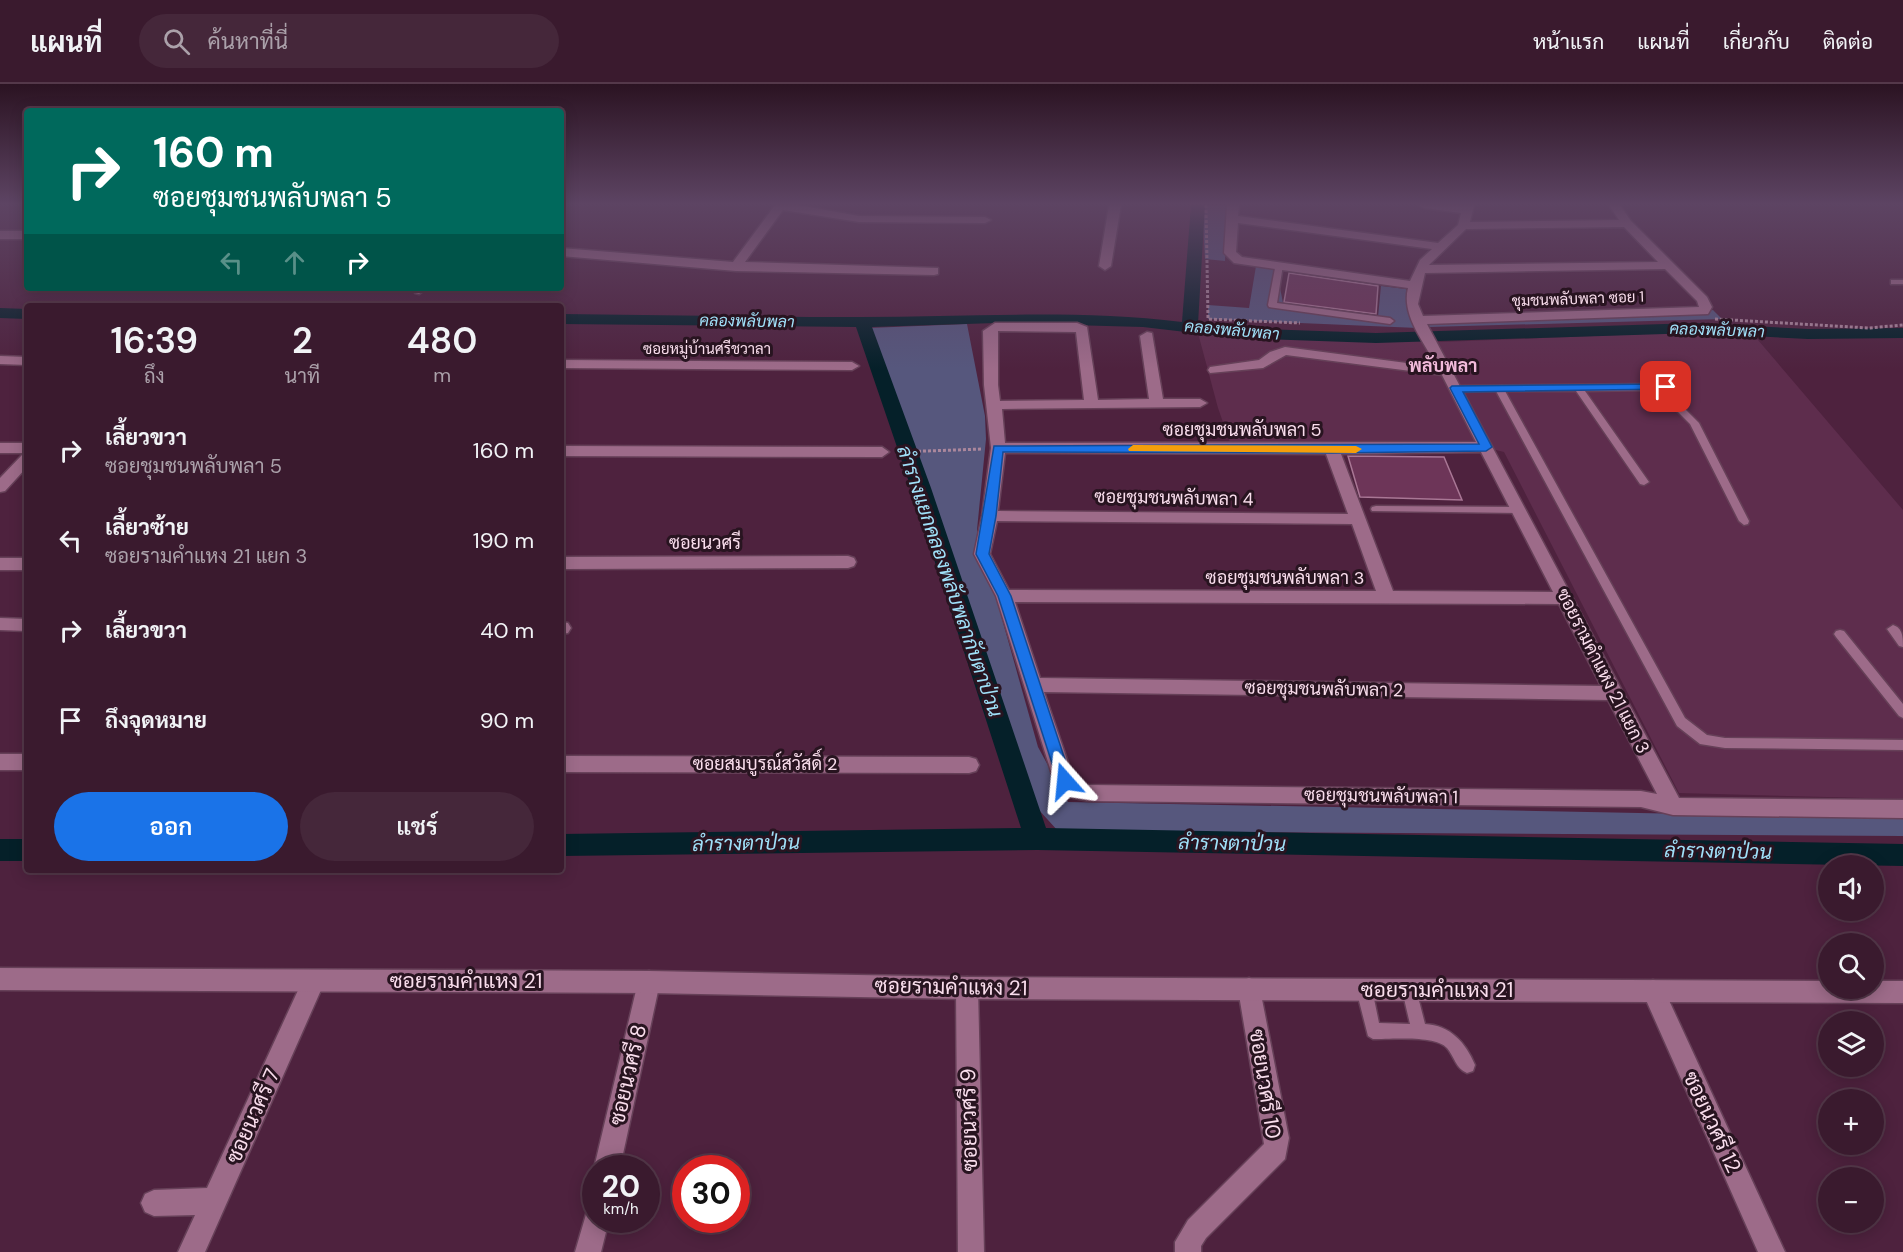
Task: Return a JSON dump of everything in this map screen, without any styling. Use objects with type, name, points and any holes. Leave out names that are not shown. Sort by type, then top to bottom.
[{"type":"street","points":[[649,260],[736,267],[934,272]]},
{"type":"street","points":[[736,267],[742,260]]},
{"type":"street","points":[[1105,267],[1106,260]]},
{"type":"street","points":[[1237,260],[1414,285]]},
{"type":"street","points":[[1421,327],[1412,304],[1414,285],[1419,269],[1428,260]]},
{"type":"street","name":"ชุมชนพลับพลา ซอย 1","points":[[1421,327],[1703,311],[1706,307],[1703,300],[1664,260]]},
{"type":"street","points":[[1419,269],[1670,265]]},
{"type":"street","points":[[1034,685],[1004,596],[982,554],[990,516],[998,448],[991,385],[990,331],[995,327],[1077,327],[1083,330],[1092,404]]},
{"type":"street","name":"ซอยรามคำแหง 21 แยก 3","points":[[1421,327],[1456,388],[1673,806]]},
{"type":"street","points":[[1147,336],[1157,404]]},
{"type":"street","points":[[1215,370],[1263,364],[1285,351],[1447,372]]},
{"type":"street","points":[[0,360],[24,361]]},
{"type":"street","name":"ซอยหมู่บ้านศรีชวาลา","points":[[564,364],[852,366]]},
{"type":"street","points":[[994,405],[1200,403]]},
{"type":"street","name":"ซอยชุมชนพลับพลา 5","points":[[998,448],[1486,447]]},
{"type":"street","points":[[0,448],[24,448]]},
{"type":"street","points":[[1332,449],[1387,598]]},
{"type":"street","points":[[564,451],[882,452]]},
{"type":"street","points":[[0,487],[24,461]]},
{"type":"street","name":"ซอยชุมชนพลับพลา 4","points":[[990,516],[1357,519]]},
{"type":"street","name":"ซอยนวศรี","points":[[564,563],[848,562]]},
{"type":"street","points":[[0,564],[24,564]]},
{"type":"street","name":"ซอยชุมชนพลับพลา 3","points":[[1004,596],[1565,597]]},
{"type":"street","points":[[0,624],[24,625]]},
{"type":"street","name":"ซอยชุมชนพลับพลา 2","points":[[1034,685],[1614,693]]},
{"type":"street","name":"ซอยชุมชนพลับพลา 1","points":[[1034,685],[1065,781],[1071,790],[1089,793],[1641,799],[1673,806]]},
{"type":"street","points":[[0,762],[24,762]]},
{"type":"street","name":"ซอยสมบูรณ์สวัสดิ์ 2","points":[[564,764],[969,765]]},
{"type":"street","points":[[1673,806],[1903,809]]},
{"type":"street","name":"ซอยรามคำแหง 21","points":[[0,979],[649,982],[967,988],[1903,992]]},
{"type":"street","name":"ซอยนวศรี 7","points":[[191,1252],[314,981]]},
{"type":"street","name":"ซอยนวศรี 8","points":[[610,1155],[649,982]]},
{"type":"street","name":"ซอยนวศรี 9","points":[[967,988],[971,1252]]},
{"type":"street","name":"ซอยนวศรี 10","points":[[1188,1252],[1188,1242],[1197,1229],[1276,1150],[1277,1138],[1249,989]]},
{"type":"street","name":"ซอยนวศรี 12","points":[[1653,991],[1772,1252]]},
{"type":"street","points":[[154,1203],[214,1202]]},
{"type":"street","points":[[588,1252],[593,1233]]},
{"type":"lane","points":[[1279,265],[1272,305],[1390,321]]},
{"type":"lane","points":[[1652,387],[1674,403],[1694,423],[1744,521]]},
{"type":"lane","points":[[1456,388],[1680,387]]},
{"type":"lane","points":[[1499,388],[1681,722],[1704,740],[1903,745]]},
{"type":"lane","points":[[1579,388],[1644,482]]},
{"type":"lane","points":[[1377,509],[1519,510]]},
{"type":"lane","points":[[1893,629],[1903,643]]},
{"type":"lane","points":[[1840,634],[1903,713]]},
{"type":"lane","points":[[1364,989],[1373,1031],[1432,1032],[1451,1040],[1467,1065]]},
{"type":"lane","points":[[1410,990],[1419,1032]]},
{"type":"path","points":[[882,452],[998,448]]},
{"type":"shaded area","points":[[1256,266],[1276,267],[1283,303],[1378,317],[1381,286],[1406,289],[1418,328],[1208,319],[1208,305],[1249,308]]},
{"type":"shaded area","points":[[1713,310],[1722,319],[1428,327],[1424,321],[1693,313]]},
{"type":"shaded area","points":[[967,324],[985,416],[986,439],[977,530],[1038,747],[1068,802],[1903,818],[1903,836],[1058,831],[1038,809],[967,599],[869,328]]},
{"type":"shaded area","points":[[1198,333],[1441,342],[1669,333],[1749,334],[1758,340],[1903,510],[1903,799],[1679,793],[1504,452],[1471,444],[1231,445],[1218,408]]},
{"type":"building","points":[[1289,273],[1378,286],[1376,314],[1284,302]]},
{"type":"building","points":[[1348,456],[1444,457],[1462,500],[1360,497]]},
{"type":"waterway","points":[[1190,326],[1194,260]]},
{"type":"waterway","name":"คลองพลับพลา","points":[[0,313],[24,314]]},
{"type":"waterway","name":"คลองพลับพลา","points":[[862,322],[996,318],[1143,322],[1237,333],[1376,338],[1696,328],[1808,334],[1903,333]]},
{"type":"waterway","name":"คลองพลับพลา","points":[[564,319],[862,322]]},
{"type":"waterway","name":"ลำรางแยกคลองพลับพลากับตาป่วน","points":[[862,322],[921,488],[1037,839]]},
{"type":"waterway","name":"ลำรางตาป่วน","points":[[564,845],[1037,839]]},
{"type":"waterway","name":"ลำรางตาป่วน","points":[[1037,839],[1903,855]]},
{"type":"waterway","name":"ลำรางตาป่วน","points":[[0,850],[24,850]]},
{"type":"slow traffic","points":[[1133,449],[1356,449]]},
{"type":"district","name":"พลับพลา","points":[[1443,366]]},
{"type":"route","points":[[1065,781],[1004,596],[982,554],[990,516],[998,448],[1486,447],[1456,388],[1666,387]]}]
